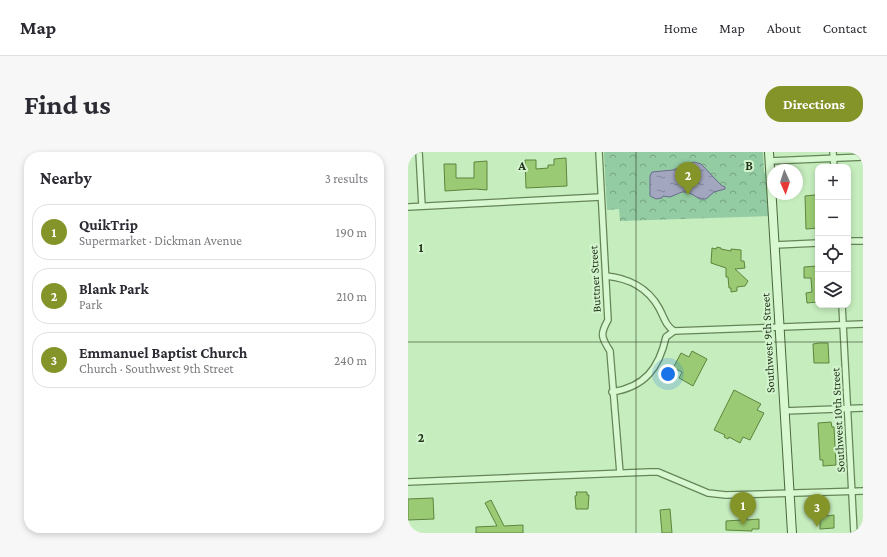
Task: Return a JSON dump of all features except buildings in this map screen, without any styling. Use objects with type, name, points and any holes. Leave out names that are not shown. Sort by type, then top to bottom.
[{"type":"main road","name":"Southwest 9th Street","points":[[769,152],[792,533]]},
{"type":"street","points":[[419,152],[422,206]]},
{"type":"street","name":"Buttner Street","points":[[599,152],[608,320],[602,333],[603,340],[610,351],[612,392],[620,473]]},
{"type":"street","points":[[833,152],[834,164]]},
{"type":"street","points":[[770,161],[863,157]]},
{"type":"street","points":[[408,206],[601,197]]},
{"type":"street","points":[[851,241],[863,241]]},
{"type":"street","points":[[774,245],[815,243]]},
{"type":"street","points":[[606,276],[626,280],[643,289],[656,303],[666,324],[674,331]]},
{"type":"street","name":"Southwest 10th Street","points":[[842,308],[853,491],[854,533]]},
{"type":"street","points":[[612,392],[632,387],[648,376],[658,362],[666,337],[674,331],[863,324]]},
{"type":"street","points":[[784,411],[863,408]]},
{"type":"street","points":[[408,482],[658,472],[708,493],[726,495],[863,491]]},
{"type":"green space","points":[[604,152],[763,152],[764,172],[767,175],[767,200],[769,200],[770,216],[620,221],[619,209],[607,210]]},
{"type":"water","points":[[694,162],[701,164],[721,185],[725,187],[725,189],[714,192],[706,199],[700,199],[688,192],[682,192],[670,197],[663,196],[662,198],[656,199],[650,196],[650,176],[652,172],[673,170]]},
{"type":"place","name":"Blank Park","points":[[688,195]]},
{"type":"place","name":"QuikTrip","points":[[743,525]]},
{"type":"place","name":"Emmanuel Baptist Church","points":[[817,527]]}]
